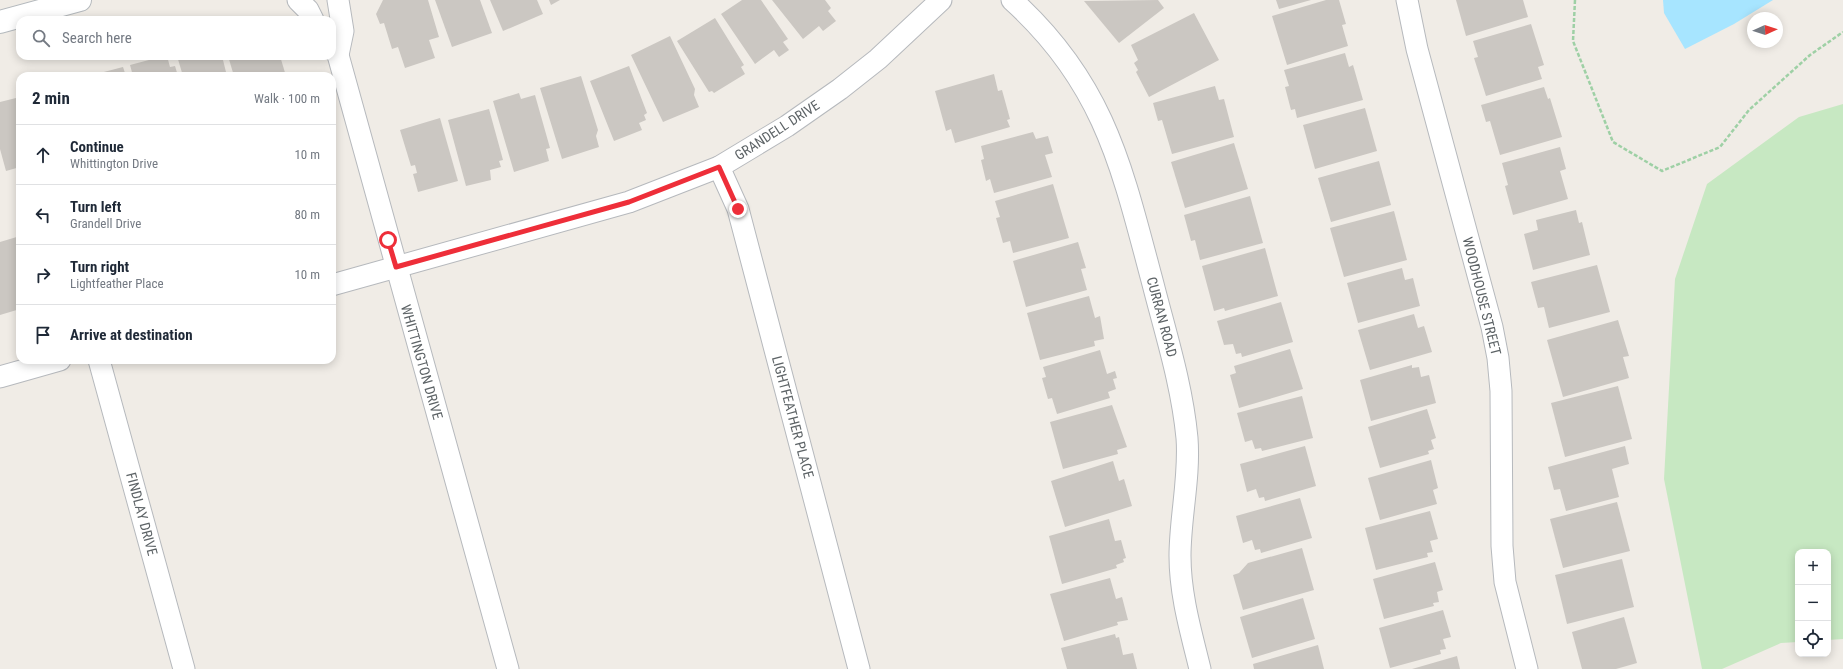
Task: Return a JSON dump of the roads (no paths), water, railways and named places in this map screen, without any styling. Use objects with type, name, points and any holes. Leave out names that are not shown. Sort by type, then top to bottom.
[{"type":"street","points":[[22,16],[80,0]]},
{"type":"street","points":[[298,0],[308,10],[311,16]]},
{"type":"street","name":"WHITTINGTON DRIVE","points":[[336,49],[343,31],[338,0]]},
{"type":"street","name":"GRANDELL DRIVE","points":[[336,284],[629,202],[719,167],[787,126],[844,86],[878,59],[941,0]]},
{"type":"street","name":"CURRAN ROAD","points":[[1012,0],[1031,17],[1054,42],[1084,85],[1110,137],[1128,191],[1177,374],[1183,406],[1187,439],[1188,473],[1180,556],[1182,583],[1188,621],[1200,669]]},
{"type":"street","name":"WOODHOUSE STREET","points":[[1407,0],[1417,49],[1492,327],[1498,358],[1501,391],[1502,546],[1505,582],[1527,669]]},
{"type":"street","points":[[0,22],[16,18]]},
{"type":"street","name":"WHITTINGTON DRIVE","points":[[336,56],[508,669]]},
{"type":"street","name":"LIGHTFEATHER PLACE","points":[[719,167],[738,209],[859,669]]},
{"type":"street","points":[[0,377],[46,364]]},
{"type":"street","name":"FINDLAY DRIVE","points":[[101,364],[184,669]]},
{"type":"water","points":[[1663,0],[1773,0],[1754,12],[1747,12],[1747,16],[1734,24],[1685,49],[1664,13]]}]
